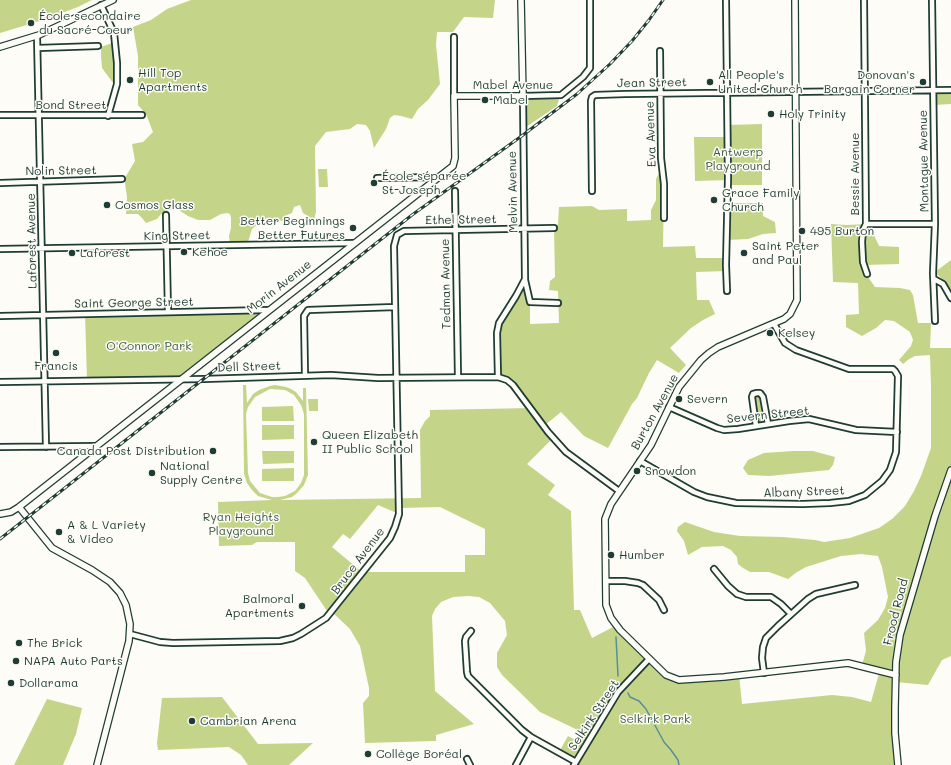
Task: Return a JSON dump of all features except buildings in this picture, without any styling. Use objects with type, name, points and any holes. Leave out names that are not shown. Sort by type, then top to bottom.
[{"type":"street","points":[[0,47],[37,36],[113,0]]},
{"type":"street","name":"Melvin Avenue","points":[[498,377],[497,333],[499,323],[525,279],[521,0]]},
{"type":"street","name":"Mabel Avenue","points":[[454,96],[561,95],[583,77],[590,68],[590,0]]},
{"type":"street","points":[[726,0],[728,178],[726,265],[728,291]]},
{"type":"street","name":"Burton Avenue","points":[[795,0],[797,300],[790,314],[784,319],[718,347],[709,353],[683,382],[669,407],[656,436],[611,504],[605,520],[606,605],[611,618],[620,630],[666,675],[679,680],[764,673],[848,663],[896,675]]},
{"type":"street","name":"Bessie Avenue","points":[[864,0],[866,224],[863,230],[862,242],[863,262],[867,274]]},
{"type":"street","name":"Montague Avenue","points":[[932,0],[935,321]]},
{"type":"street","points":[[101,5],[114,33],[118,63],[117,84],[108,116]]},
{"type":"street","name":"Laforest Avenue","points":[[37,36],[46,446]]},
{"type":"street","name":"Morin Avenue","points":[[0,514],[11,512],[19,507],[450,168],[455,162],[454,37]]},
{"type":"street","points":[[38,48],[98,46]]},
{"type":"street","name":"Eva Avenue","points":[[660,50],[664,218]]},
{"type":"street","name":"Jean Street","points":[[592,191],[591,107],[592,97],[599,94],[951,90]]},
{"type":"street","name":"Bond Street","points":[[0,115],[142,115]]},
{"type":"street","points":[[377,178],[439,177]]},
{"type":"street","name":"Nolin Street","points":[[0,182],[122,179]]},
{"type":"street","name":"Tedman Avenue","points":[[455,191],[458,377]]},
{"type":"street","points":[[166,215],[168,312]]},
{"type":"street","points":[[866,224],[935,224]]},
{"type":"street","name":"Ethel Street","points":[[395,238],[404,231],[524,230],[554,228]]},
{"type":"street","name":"Bruce Avenue","points":[[130,634],[160,642],[173,643],[280,641],[292,638],[326,618],[390,538],[398,521],[400,508],[395,307],[395,238]]},
{"type":"street","name":"King Street","points":[[0,249],[354,243]]},
{"type":"street","points":[[934,278],[943,284],[951,298]]},
{"type":"street","points":[[525,279],[530,302],[558,303]]},
{"type":"street","points":[[305,375],[305,313],[312,309],[395,307]]},
{"type":"street","name":"Saint George Street","points":[[0,316],[268,310]]},
{"type":"street","name":"Albany Street","points":[[640,461],[694,492],[723,501],[742,503],[773,504],[849,501],[865,495],[882,481],[890,470],[895,458],[898,376],[895,371],[893,369],[849,368],[796,350],[785,342],[774,324]]},
{"type":"street","name":"Dell Street","points":[[0,382],[305,375],[331,375],[368,378],[498,377]]},
{"type":"street","points":[[498,377],[508,380],[513,385],[548,432],[566,452],[619,491]]},
{"type":"street","points":[[756,426],[752,397],[753,394],[757,393],[760,393],[763,397],[768,424]]},
{"type":"street","name":"Severn Street","points":[[669,407],[717,428],[731,430],[809,419],[856,430],[897,432]]},
{"type":"street","points":[[0,447],[96,446]]},
{"type":"street","name":"Frood Road","points":[[898,765],[895,732],[897,656],[904,620],[935,516],[951,470]]},
{"type":"street","points":[[19,507],[52,548],[101,576],[115,586],[126,605],[129,617],[130,634],[96,765]]},
{"type":"street","points":[[714,569],[728,586],[737,594],[746,597],[771,597],[791,614]]},
{"type":"street","points":[[606,581],[638,582],[659,600],[664,610]]},
{"type":"street","points":[[764,673],[762,653],[764,642],[771,633],[808,599],[816,594],[855,585]]},
{"type":"street","points":[[471,631],[466,637],[465,641],[468,676],[522,730],[575,763]]},
{"type":"street","name":"Selkirk Street","points":[[575,763],[618,692],[649,659]]},
{"type":"street","points":[[516,765],[531,737]]},
{"type":"street","points":[[467,759],[470,765]]},
{"type":"green space","name":"École secondaire du Sacré-Coeur","points":[[0,0],[92,0],[43,20],[0,33]]},
{"type":"green space","points":[[191,0],[495,0],[493,18],[464,17],[453,32],[437,32],[436,45],[440,84],[428,100],[418,109],[412,119],[394,115],[390,118],[386,129],[374,148],[370,131],[366,125],[357,124],[350,129],[326,132],[315,146],[316,212],[314,220],[303,213],[300,205],[294,207],[292,213],[285,216],[283,221],[267,218],[260,222],[252,229],[247,245],[230,245],[229,236],[231,218],[230,214],[227,213],[221,214],[210,220],[198,220],[177,209],[169,210],[161,214],[157,219],[146,223],[138,214],[126,214],[126,176],[135,161],[132,144],[143,142],[153,132],[146,114],[138,105],[138,56],[133,27],[151,20],[167,9]]},
{"type":"green space","points":[[115,42],[116,87],[102,68],[101,56],[101,47]]},
{"type":"green space","points":[[933,90],[951,90],[951,104],[933,105]]},
{"type":"green space","points":[[560,96],[557,106],[523,129],[523,97]]},
{"type":"green space","name":"Antwerp Playground","points":[[762,124],[762,185],[729,185],[728,180],[695,181],[694,137],[728,137],[728,125]]},
{"type":"green space","points":[[662,167],[664,184],[663,247],[695,246],[696,258],[726,258],[727,271],[696,272],[697,300],[709,300],[715,314],[691,328],[670,348],[686,365],[679,373],[657,360],[608,448],[584,436],[561,412],[544,426],[553,438],[527,464],[555,485],[548,495],[571,511],[574,610],[580,610],[592,638],[617,625],[659,669],[679,680],[739,675],[742,704],[832,695],[852,697],[871,702],[880,670],[862,665],[866,651],[864,633],[878,620],[885,608],[888,597],[882,567],[878,556],[861,554],[841,556],[806,567],[788,579],[769,572],[750,572],[738,564],[737,557],[731,550],[723,546],[702,547],[688,555],[684,541],[677,531],[678,527],[685,522],[714,532],[740,536],[783,537],[824,542],[850,538],[879,528],[892,519],[905,506],[921,476],[931,448],[930,355],[915,356],[903,364],[899,360],[911,346],[913,340],[910,332],[894,321],[885,320],[876,328],[862,336],[846,327],[846,315],[859,314],[858,283],[833,282],[831,224],[869,224],[879,246],[899,247],[899,264],[864,265],[866,274],[875,287],[910,290],[913,295],[918,323],[931,323],[930,348],[951,348],[951,656],[942,660],[928,685],[896,682],[898,765],[574,765],[575,761],[559,752],[568,736],[577,741],[582,732],[540,712],[502,675],[497,667],[497,653],[507,635],[505,621],[490,603],[479,597],[469,596],[453,597],[441,602],[435,609],[432,616],[435,691],[474,724],[436,735],[436,741],[365,743],[363,703],[369,696],[369,688],[360,646],[350,629],[332,612],[329,614],[305,578],[295,571],[295,542],[257,542],[252,545],[219,546],[218,502],[272,500],[258,496],[247,483],[244,474],[243,385],[246,385],[247,403],[253,394],[259,390],[275,385],[291,389],[296,392],[303,401],[303,388],[306,388],[308,475],[304,485],[297,493],[292,497],[280,500],[421,498],[420,430],[430,416],[430,410],[531,408],[519,391],[498,376],[498,328],[525,279],[530,302],[530,324],[559,323],[558,291],[549,290],[550,281],[555,277],[554,228],[558,224],[559,207],[592,206],[599,210],[627,209],[627,221],[651,220],[651,210],[656,200],[656,179]],"holes":[[[270,389],[285,390],[294,395],[301,405],[304,414],[304,475],[301,483],[295,491],[285,496],[278,497],[272,497],[260,493],[250,481],[248,473],[246,414],[248,407],[255,397]],[[378,505],[399,514],[400,508],[440,507],[485,529],[485,555],[465,555],[465,572],[362,572],[332,547],[343,534],[350,539]]]},
{"type":"green space","points":[[318,169],[327,169],[328,187],[319,187]]},
{"type":"green space","points":[[728,203],[763,203],[763,216],[775,222],[776,233],[763,234],[748,239],[727,240]]},
{"type":"green space","points":[[951,260],[951,294],[944,281],[935,272]]},
{"type":"green space","name":"O'Connor Park","points":[[268,310],[180,379],[87,380],[85,313]]},
{"type":"green space","points":[[760,394],[768,423],[756,425],[754,395]]},
{"type":"green space","points":[[308,399],[318,399],[318,411],[309,411]]},
{"type":"green space","points":[[293,406],[294,421],[262,421],[262,407]]},
{"type":"green space","points":[[262,425],[294,425],[294,439],[262,440]]},
{"type":"green space","points":[[262,451],[294,451],[294,463],[263,464]]},
{"type":"green space","points":[[813,451],[835,457],[833,465],[829,470],[769,476],[748,475],[743,468],[748,460],[764,453]]},
{"type":"green space","points":[[294,468],[294,481],[262,481],[262,469]]},
{"type":"green space","points":[[222,697],[258,744],[313,743],[289,765],[248,765],[241,755],[229,747],[158,750],[157,743],[162,698]]},
{"type":"green space","points":[[47,699],[82,708],[76,734],[63,765],[14,765]]},
{"type":"waterway","points":[[616,637],[618,676]]},
{"type":"waterway","points":[[628,693],[630,697],[639,701],[646,709],[664,742],[678,760],[679,765]]},
{"type":"railway","points":[[0,539],[412,215],[577,94],[610,64],[632,41],[663,0]]},
{"type":"place","name":"École secondaire du Sacré-Coeur","points":[[31,23]]},
{"type":"place","name":"Hill Top Apartments","points":[[130,80]]},
{"type":"place","name":"All People's United Church","points":[[710,82]]},
{"type":"place","name":"Donovan's Bargain Corner","points":[[923,82]]},
{"type":"place","name":"Mabel","points":[[485,100]]},
{"type":"place","name":"Holy Trinity","points":[[771,114]]},
{"type":"place","name":"École séparée St-Joseph","points":[[374,183]]},
{"type":"place","name":"Grace Family Church","points":[[714,200]]},
{"type":"place","name":"Cosmos Glass","points":[[107,205]]},
{"type":"place","name":"Better Beginnings Better Futures","points":[[353,228]]},
{"type":"place","name":"495 Burton","points":[[802,231]]},
{"type":"place","name":"Kehoe","points":[[184,252]]},
{"type":"place","name":"Laforest","points":[[72,253]]},
{"type":"place","name":"Saint Peter and Paul","points":[[744,253]]},
{"type":"place","name":"Kelsey","points":[[770,333]]},
{"type":"place","name":"Francis","points":[[56,353]]},
{"type":"place","name":"Severn","points":[[679,399]]},
{"type":"place","name":"Queen Elizabeth II Public School","points":[[314,442]]},
{"type":"place","name":"Canada Post Distribution","points":[[213,451]]},
{"type":"place","name":"Snowdon","points":[[637,471]]},
{"type":"place","name":"National Supply Centre","points":[[152,473]]},
{"type":"place","name":"A & L Variety & Video","points":[[59,532]]},
{"type":"place","name":"Humber","points":[[611,555]]},
{"type":"place","name":"Balmoral Apartments","points":[[302,606]]},
{"type":"place","name":"The Brick","points":[[19,643]]},
{"type":"place","name":"NAPA Auto Parts","points":[[16,661]]},
{"type":"place","name":"Dollarama","points":[[11,683]]},
{"type":"place","name":"Cambrian Arena","points":[[192,721]]},
{"type":"place","name":"Collège Boréal","points":[[368,754]]},
{"type":"park label","name":"Ryan Heights Playground","points":[[241,524]]},
{"type":"park label","name":"Selkirk Park","points":[[655,719]]}]
